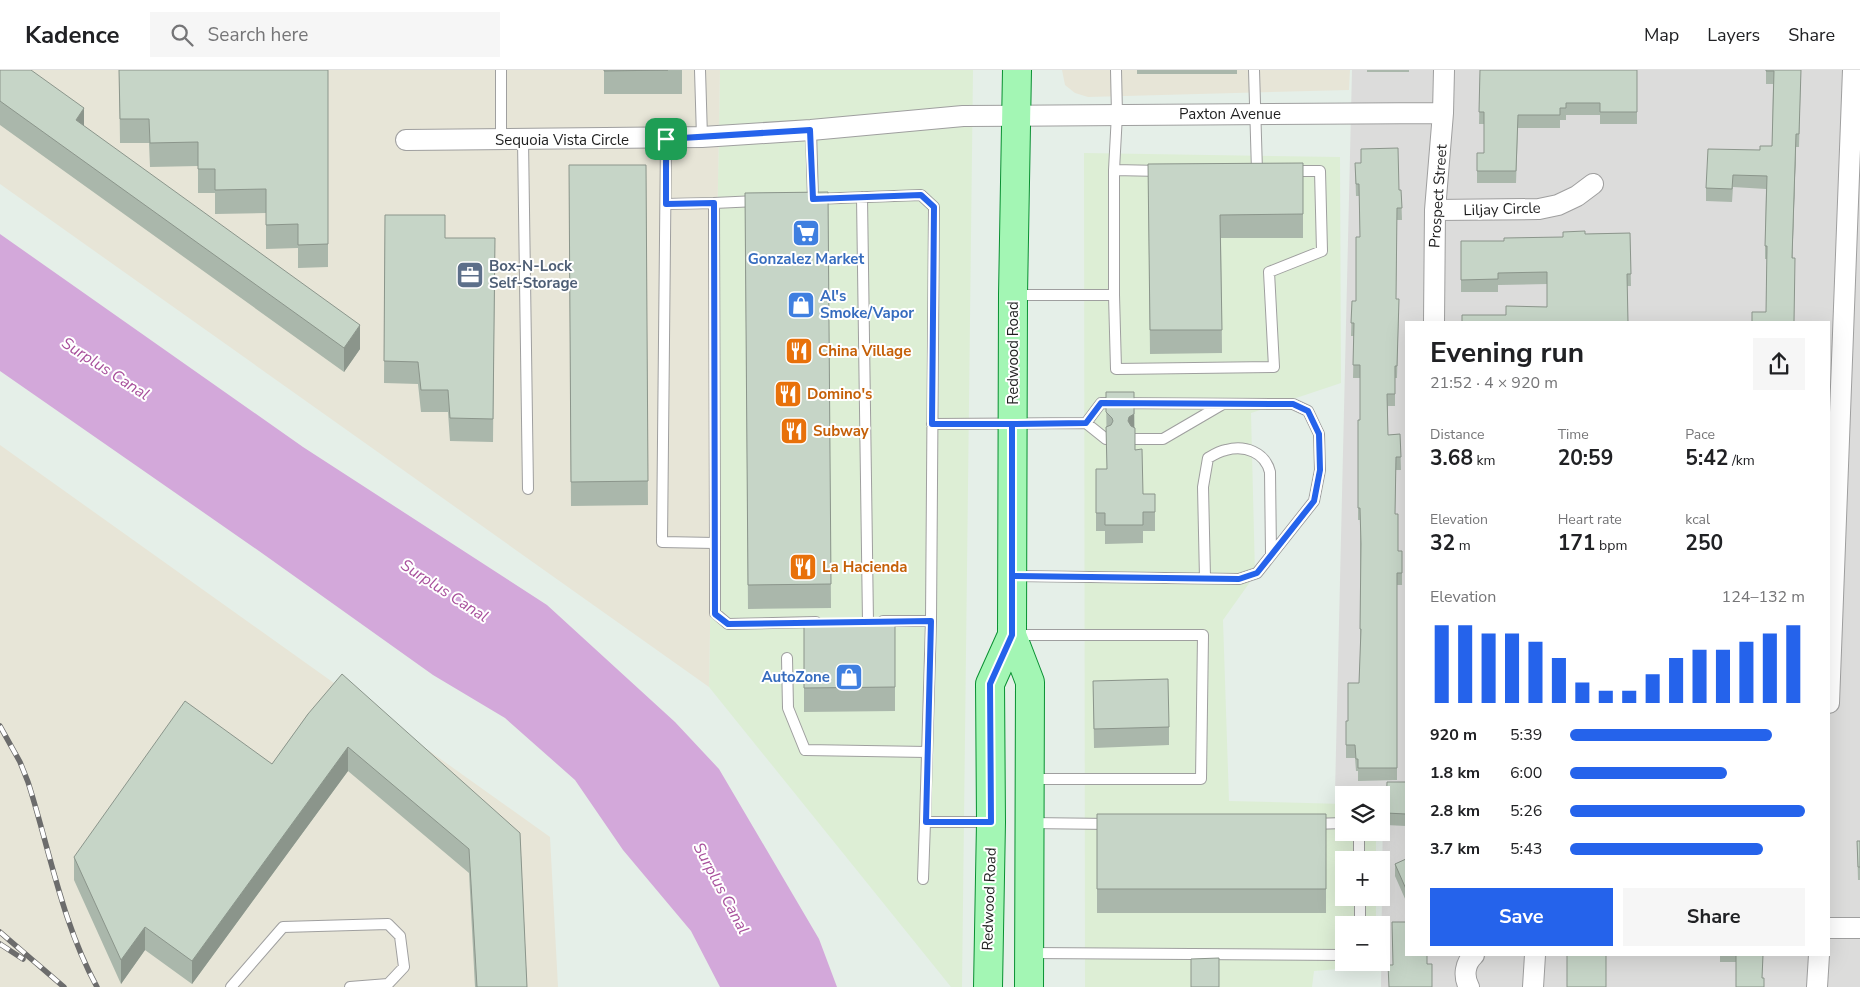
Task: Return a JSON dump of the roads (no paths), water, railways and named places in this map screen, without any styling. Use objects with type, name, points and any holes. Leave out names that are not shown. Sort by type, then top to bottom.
[{"type":"main road","name":"Redwood Road","points":[[1017,70],[1013,295],[1012,635],[1030,682],[1029,987]]},
{"type":"main road","name":"Redwood Road","points":[[988,987],[991,822],[990,684],[1012,635]]},
{"type":"street","name":"Prospect Street","points":[[1434,321],[1435,210],[1443,113],[1444,70]]},
{"type":"street","points":[[1830,682],[1856,141],[1853,70]]},
{"type":"street","name":"Paxton Avenue","points":[[1016,114],[1443,113]]},
{"type":"street","name":"Sequoia Vista Circle","points":[[406,140],[702,138],[956,116],[1016,114]]},
{"type":"street","name":"Liljay Circle","points":[[1435,210],[1539,209],[1558,205],[1577,196],[1593,184]]},
{"type":"street","points":[[1830,928],[1860,928]]},
{"type":"street","points":[[1469,987],[1467,984],[1466,967],[1473,956]]},
{"type":"street","points":[[1533,987],[1535,956]]},
{"type":"street","points":[[1817,987],[1818,956]]},
{"type":"lane","points":[[501,70],[501,140]]},
{"type":"lane","points":[[700,70],[702,138]]},
{"type":"lane","points":[[1116,70],[1117,114],[1114,170],[1116,369],[1274,367],[1269,272],[1322,251],[1320,171],[1284,171]]},
{"type":"lane","points":[[1254,70],[1257,171]]},
{"type":"lane","points":[[810,130],[808,199],[921,195],[934,207],[931,621],[923,878]]},
{"type":"lane","points":[[666,139],[662,542],[715,543]]},
{"type":"lane","points":[[523,140],[528,489]]},
{"type":"lane","points":[[1114,170],[1171,170]]},
{"type":"lane","points":[[862,197],[863,622],[931,621]]},
{"type":"lane","points":[[666,204],[763,201]]},
{"type":"lane","points":[[714,203],[715,614],[728,624],[828,622]]},
{"type":"lane","points":[[1013,295],[1114,295]]},
{"type":"lane","points":[[1012,576],[1239,579],[1257,573],[1270,554],[1314,501],[1320,470],[1319,434],[1308,411],[1293,404],[1101,403],[1086,423]]},
{"type":"lane","points":[[1135,439],[1163,439],[1224,404]]},
{"type":"lane","points":[[932,424],[1086,423],[1106,439]]},
{"type":"lane","points":[[1205,578],[1203,488],[1208,458],[1226,450],[1250,450],[1267,461],[1270,472],[1270,554]]},
{"type":"lane","points":[[1012,635],[1203,635],[1201,779],[1030,780]]},
{"type":"lane","points":[[787,658],[788,708],[805,750],[927,752]]},
{"type":"lane","points":[[926,822],[991,822]]},
{"type":"lane","points":[[1030,823],[1124,824]]},
{"type":"lane","points":[[1304,824],[1335,823]]},
{"type":"lane","points":[[230,987],[283,927],[388,924],[400,936],[404,967],[388,984],[350,987]]},
{"type":"lane","points":[[1029,953],[1335,955]]},
{"type":"water","name":"Surplus Canal","points":[[0,234],[303,447],[547,605],[675,722],[719,769],[819,939],[837,987],[720,987],[691,931],[623,850],[575,780],[505,718],[433,675],[259,551],[0,371]]},
{"type":"railway","points":[[0,726],[20,762],[28,782],[66,912],[85,963],[97,987]]},
{"type":"railway","points":[[0,932],[64,987]]},
{"type":"railway","points":[[0,944],[23,959]]},
{"type":"place","name":"Gonzalez Market","points":[[806,233]]},
{"type":"place","name":"Box-N-Lock Self-Storage","points":[[470,275]]},
{"type":"place","name":"Al's Smoke/Vapor","points":[[801,305]]},
{"type":"place","name":"China Village","points":[[799,351]]},
{"type":"place","name":"Domino's","points":[[788,394]]},
{"type":"place","name":"Subway","points":[[794,431]]},
{"type":"place","name":"La Hacienda","points":[[803,567]]},
{"type":"place","name":"AutoZone","points":[[849,677]]}]
